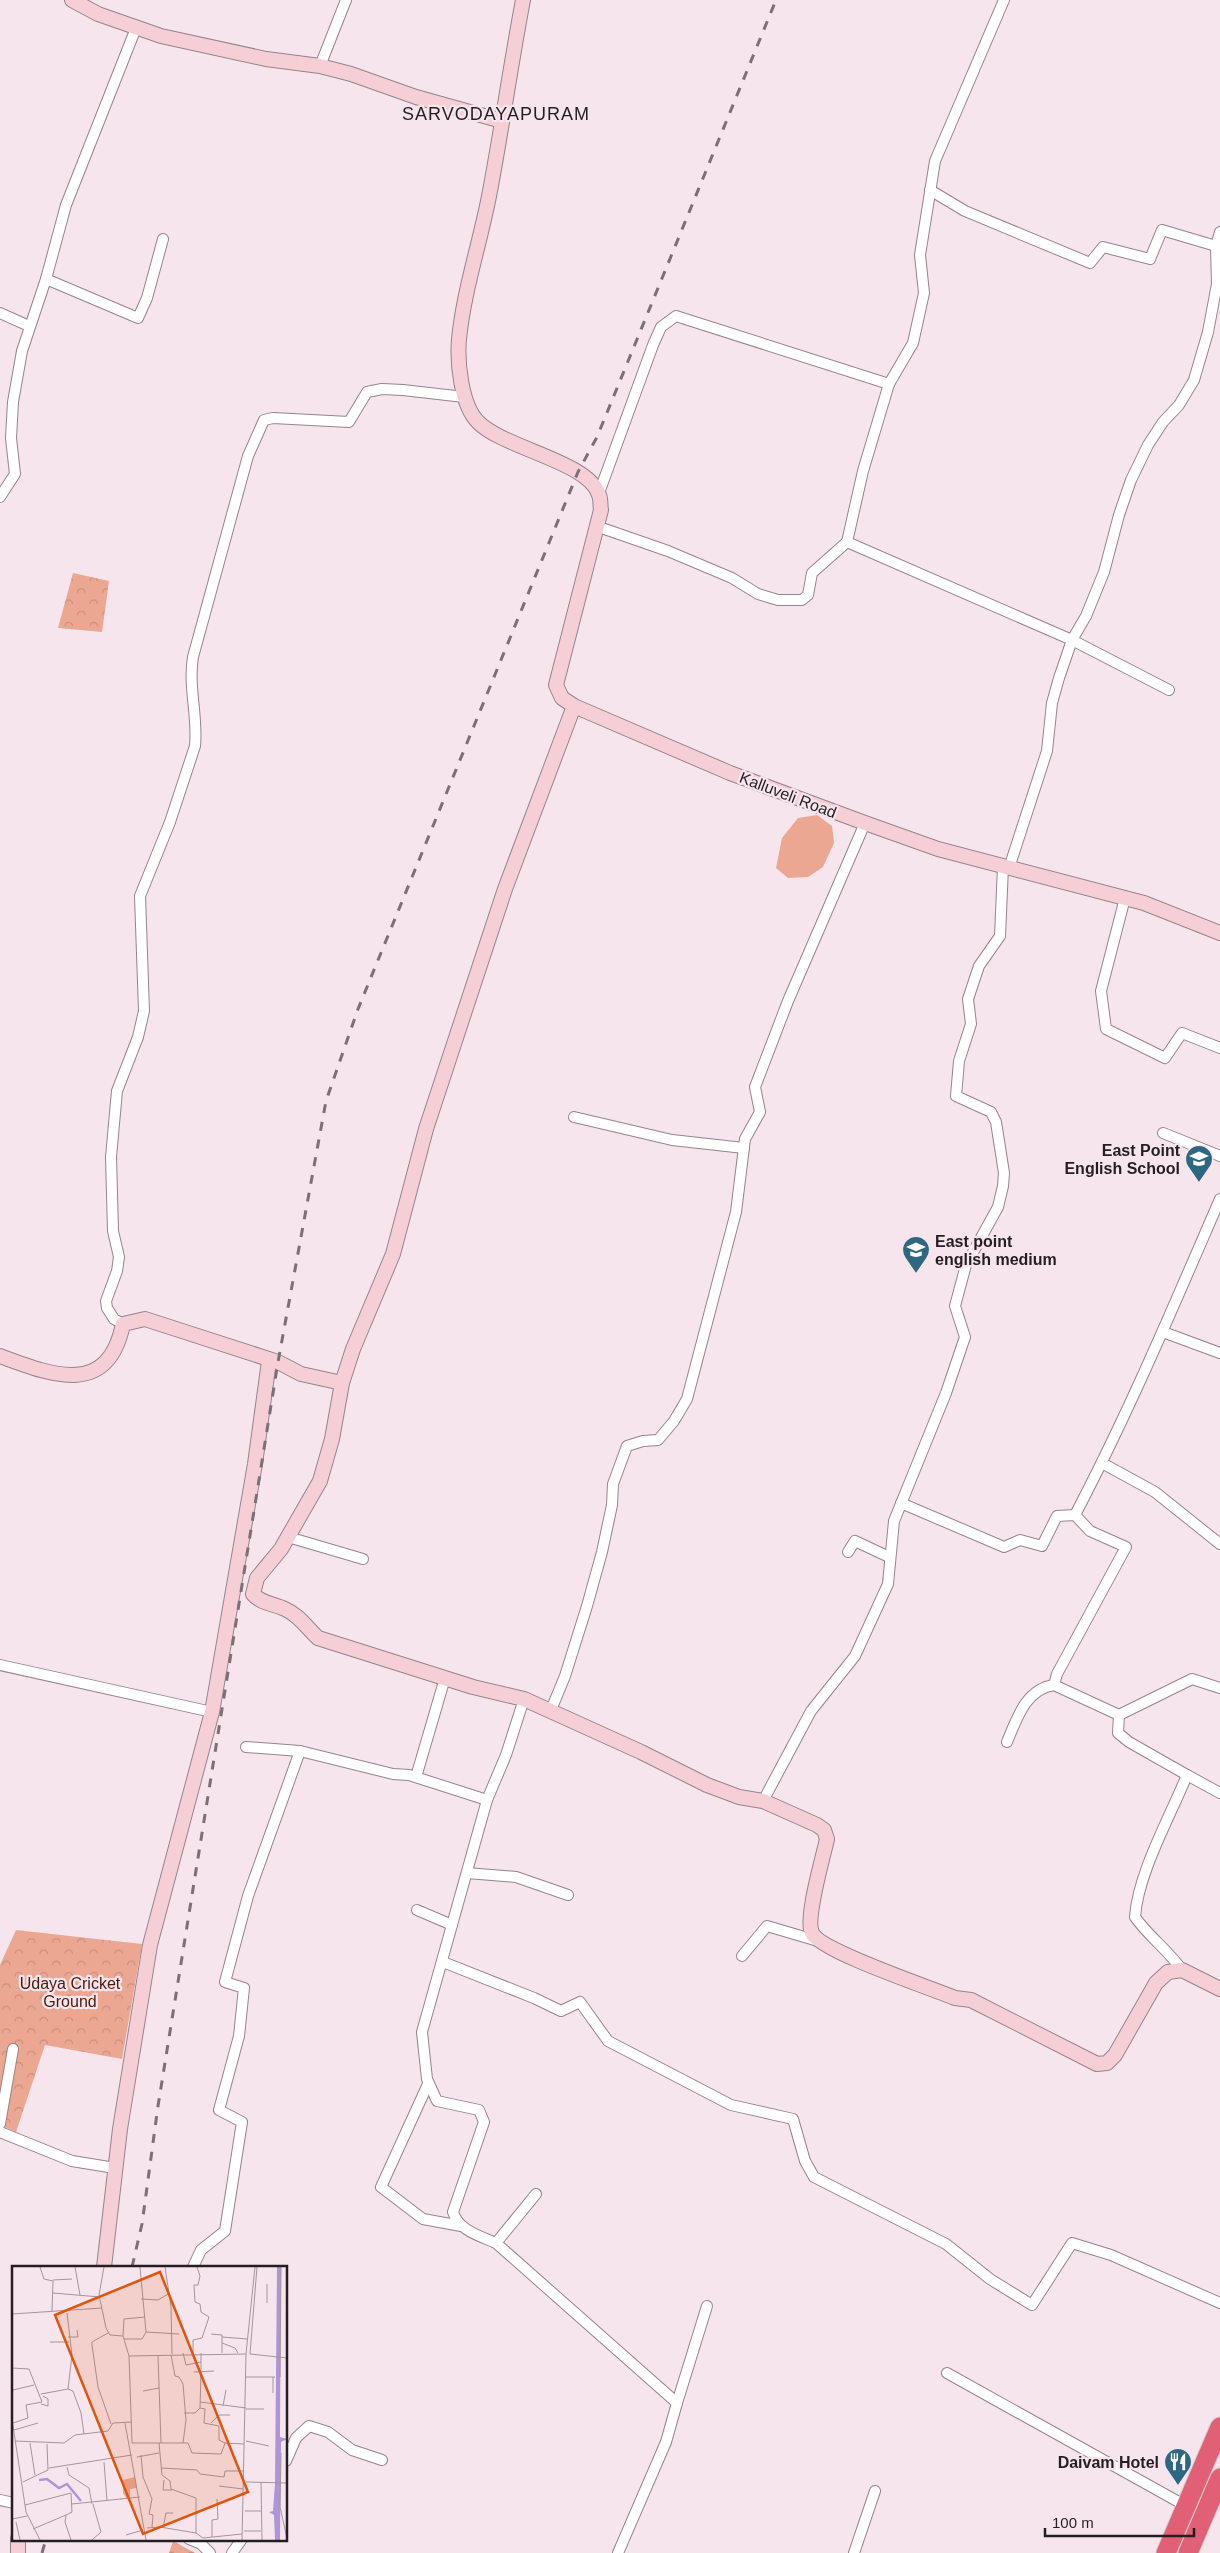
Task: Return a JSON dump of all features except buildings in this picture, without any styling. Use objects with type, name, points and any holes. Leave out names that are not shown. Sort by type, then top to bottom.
[{"type":"highway","points":[[1166,2553],[1220,2427]]},
{"type":"highway","points":[[1188,2553],[1220,2478]]},
{"type":"street","points":[[72,0],[98,14],[136,28],[186,42],[266,59],[320,66],[351,74],[416,97],[502,121]]},
{"type":"street","points":[[320,66],[346,0]]},
{"type":"street","points":[[522,0],[490,191],[465,300],[459,340],[460,369],[464,396],[477,422],[502,439],[578,472],[592,483],[599,494],[601,510],[556,685],[562,698],[574,706],[506,888],[433,1108],[409,1186],[393,1254],[353,1349],[342,1383],[332,1439],[320,1481],[288,1537],[257,1578],[253,1588],[257,1599],[293,1613],[302,1619],[318,1638],[445,1678],[524,1699],[707,1785],[739,1797],[763,1801],[796,1815],[824,1830],[827,1839],[810,1918],[811,1933],[818,1941]]},
{"type":"street","points":[[596,526],[668,551],[732,578],[758,594],[778,600],[802,600],[808,595],[812,573],[847,542],[863,471],[889,384],[913,343],[924,293],[920,256],[935,161],[1004,0]]},
{"type":"street","points":[[0,497],[15,474],[11,438],[13,402],[19,360],[46,279],[66,204],[111,95],[136,28]]},
{"type":"street","points":[[930,190],[965,211],[1090,263],[1104,246],[1150,259],[1162,230],[1216,246]]},
{"type":"street","points":[[763,1801],[792,1743],[811,1711],[855,1656],[888,1584],[894,1521],[960,1355],[964,1337],[955,1306],[966,1265],[998,1207],[1004,1186],[1004,1173],[996,1122],[991,1112],[956,1096],[959,1061],[971,1024],[968,999],[979,966],[1000,936],[1006,867],[1047,751],[1052,703],[1072,640],[1086,616],[1104,572],[1119,515],[1131,480],[1148,446],[1163,422],[1186,394],[1194,380],[1208,332],[1217,284],[1216,246],[1220,232]]},
{"type":"street","points":[[46,279],[138,318],[147,298],[162,239]]},
{"type":"street","points":[[0,312],[29,326]]},
{"type":"street","points":[[599,494],[653,345],[661,327],[676,316],[889,384]]},
{"type":"street","points":[[342,1383],[301,1374],[278,1362],[269,1361],[145,1319],[124,1324],[114,1319],[107,1308],[106,1301],[117,1271],[119,1257],[113,1231],[111,1158],[117,1092],[138,1038],[144,1011],[140,896],[170,822],[195,746],[196,733],[190,677],[192,657],[248,456],[264,420],[273,418],[349,422],[367,392],[382,389],[464,396]]},
{"type":"street","points":[[847,542],[1072,640],[1169,690]]},
{"type":"street","name":"Kalluveli Road","points":[[574,706],[730,773],[938,849],[1125,898],[1171,912],[1220,933]]},
{"type":"street","points":[[550,1710],[566,1676],[587,1606],[602,1552],[612,1505],[613,1484],[627,1446],[643,1441],[658,1440],[674,1421],[687,1398],[736,1212],[745,1139],[760,1112],[755,1087],[788,1001],[865,823]]},
{"type":"street","points":[[1125,898],[1100,990],[1106,1029],[1165,1058],[1182,1033],[1220,1048]]},
{"type":"street","points":[[574,1117],[672,1140],[744,1148]]},
{"type":"street","points":[[1163,1133],[1220,1156]]},
{"type":"street","points":[[1075,1515],[1102,1463],[1163,1332],[1220,1199]]},
{"type":"street","points":[[0,1356],[59,1375],[84,1374],[109,1361],[120,1338],[124,1324]]},
{"type":"street","points":[[1163,1332],[1220,1354]]},
{"type":"street","points":[[104,2266],[115,2168],[150,1945],[212,1712],[255,1464],[269,1361]]},
{"type":"street","points":[[1102,1463],[1155,1492],[1220,1544]]},
{"type":"street","points":[[901,1503],[1004,1547],[1020,1540],[1042,1546],[1057,1516],[1075,1515]]},
{"type":"street","points":[[1054,1684],[1057,1674],[1126,1547],[1090,1531],[1075,1515]]},
{"type":"street","points":[[288,1537],[363,1560]]},
{"type":"street","points":[[848,1552],[854,1541],[890,1557]]},
{"type":"street","points":[[0,1665],[212,1712]]},
{"type":"street","points":[[416,1777],[445,1678]]},
{"type":"street","points":[[1120,1715],[1192,1679],[1220,1688]]},
{"type":"street","points":[[1007,1742],[1020,1709],[1042,1687],[1054,1684],[1120,1715]]},
{"type":"street","points":[[461,2226],[455,2219],[453,2212],[484,2122],[479,2110],[437,2101],[428,2084],[422,2032],[487,1800],[506,1755],[524,1699]]},
{"type":"street","points":[[1120,1715],[1118,1733],[1124,1738],[1220,1793]]},
{"type":"street","points":[[246,1747],[300,1751],[393,1774],[416,1777],[487,1800]]},
{"type":"street","points":[[193,2266],[200,2250],[225,2231],[242,2122],[219,2110],[239,2036],[244,1988],[226,1982],[230,1960],[248,1896],[300,1751]]},
{"type":"street","points":[[1187,1775],[1136,1898],[1135,1917],[1176,1968],[1220,1990]]},
{"type":"street","points":[[467,1873],[516,1877],[568,1895]]},
{"type":"street","points":[[417,1910],[452,1925]]},
{"type":"street","points":[[742,1956],[767,1926],[818,1941],[851,1958],[987,2007],[1097,2064],[1107,2062],[1115,2056],[1156,1984],[1176,1968]]},
{"type":"street","points":[[443,1962],[534,1998],[560,2011],[580,2002],[608,2041],[731,2105],[793,2119],[805,2161],[814,2177],[946,2244],[990,2279],[1032,2305],[1072,2243],[1111,2255],[1220,2303]]},
{"type":"street","points":[[0,2124],[13,2049]]},
{"type":"street","points":[[428,2084],[381,2187],[423,2219],[461,2226],[496,2243],[677,2402]]},
{"type":"street","points":[[0,2132],[72,2161],[115,2168]]},
{"type":"street","points":[[496,2243],[536,2194]]},
{"type":"street","points":[[618,2553],[666,2442],[707,2306]]},
{"type":"street","points":[[947,2373],[1186,2506]]},
{"type":"street","points":[[288,2456],[296,2438],[309,2426],[328,2432],[352,2450],[382,2460]]},
{"type":"street","points":[[854,2553],[876,2491]]},
{"type":"street","points":[[18,2540],[18,2553]]},
{"type":"street","points":[[192,2540],[210,2553]]},
{"type":"street","points":[[232,2553],[241,2540]]},
{"type":"green space","points":[[73,573],[109,581],[102,632],[58,628]]},
{"type":"green space","points":[[817,815],[832,826],[834,843],[823,867],[808,877],[788,878],[776,868],[782,838],[798,818]]},
{"type":"green space","name":"Udaya Cricket Ground","points":[[16,1930],[142,1944],[122,2059],[45,2045],[16,2132],[0,2125],[0,1965]]},
{"type":"green space","points":[[173,2541],[195,2553],[169,2553]]},
{"type":"railway","points":[[132,2266],[142,2224],[158,2106],[278,1362],[326,1101],[358,1009],[578,472],[597,437],[776,0]]},
{"type":"railway","points":[[42,2553],[46,2540]]},
{"type":"place","name":"East Point English School","points":[[1199,1183]]},
{"type":"place","name":"East point english medium","points":[[916,1274]]},
{"type":"place","name":"Daivam Hotel","points":[[1178,2486]]},
{"type":"district","name":"SARVODAYAPURAM","points":[[496,114]]}]
